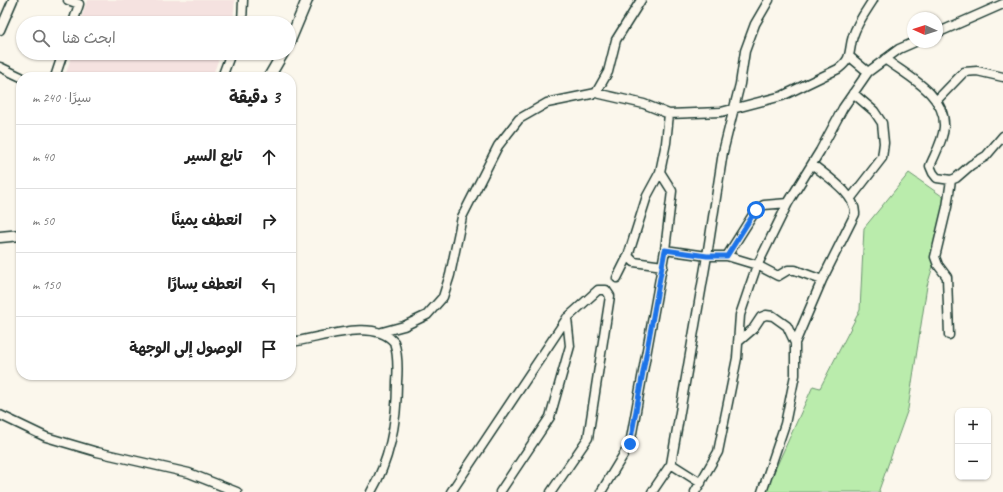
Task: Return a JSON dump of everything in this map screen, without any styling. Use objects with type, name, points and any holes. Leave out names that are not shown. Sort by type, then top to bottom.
[{"type":"main road","points":[[296,26],[307,0]]},
{"type":"main road","points":[[272,72],[279,60]]},
{"type":"main road","points":[[0,237],[16,235]]},
{"type":"street","points":[[0,30],[13,0]]},
{"type":"street","points":[[68,0],[79,4],[75,16]]},
{"type":"street","points":[[242,16],[243,0]]},
{"type":"street","points":[[596,93],[608,72],[616,40],[641,0]]},
{"type":"street","points":[[382,332],[404,326],[427,315],[443,297],[450,275],[462,217],[498,146],[520,119],[547,102],[596,93],[644,104],[669,114],[706,114],[782,96],[838,69],[850,57],[853,36],[873,0]]},
{"type":"street","points":[[652,492],[671,464],[707,256],[723,152],[734,108],[745,51],[755,24],[767,1]]},
{"type":"street","points":[[943,30],[1003,4]]},
{"type":"street","points":[[695,492],[718,452],[737,358],[740,315],[757,265],[788,203],[853,93],[868,72],[899,49],[907,46]]},
{"type":"street","points":[[850,57],[868,72]]},
{"type":"street","points":[[885,59],[925,88],[936,100],[944,127],[930,166],[937,178],[950,180],[956,178],[971,165],[986,156],[1003,136]]},
{"type":"street","points":[[57,72],[61,60]]},
{"type":"street","points":[[224,72],[228,60]]},
{"type":"street","points":[[0,67],[16,75]]},
{"type":"street","points":[[936,100],[964,72],[977,71],[1003,77]]},
{"type":"street","points":[[851,198],[882,158],[884,143],[882,123],[874,110],[853,93]]},
{"type":"street","points":[[617,278],[628,256],[647,196],[660,172],[666,143],[669,114]]},
{"type":"street","points":[[762,492],[785,424],[795,375],[796,343],[822,280],[855,214],[855,206],[851,198],[812,164]]},
{"type":"street","points":[[600,492],[630,444],[665,250],[672,191],[660,172]]},
{"type":"street","points":[[949,335],[947,277],[938,265],[935,257],[947,207],[950,180]]},
{"type":"street","points":[[727,256],[756,210],[764,205],[788,203]]},
{"type":"street","points":[[665,250],[707,256],[727,256],[757,265],[778,276],[788,270],[795,270],[822,280]]},
{"type":"street","points":[[628,256],[634,262],[662,266]]},
{"type":"street","points":[[451,492],[567,318],[598,290],[606,290],[610,296],[588,438],[551,492]]},
{"type":"street","points":[[738,342],[752,329],[761,317],[766,315],[773,316],[787,326],[796,343]]},
{"type":"street","points":[[500,492],[550,418],[570,346],[567,318]]},
{"type":"street","points":[[296,341],[347,331],[374,330],[382,332],[390,337],[396,348],[398,363],[395,425],[389,453],[380,476],[371,492]]},
{"type":"street","points":[[0,415],[46,437],[97,452],[189,473],[237,492]]},
{"type":"street","points":[[671,464],[701,482]]},
{"type":"shaded area","points":[[87,0],[235,0],[233,16],[82,16]]},
{"type":"shaded area","points":[[70,60],[218,60],[214,72],[66,72]]},
{"type":"green space","points":[[909,173],[952,203],[927,286],[908,409],[879,490],[880,492],[767,492],[769,483],[813,386],[820,388],[860,310],[864,228]]},
{"type":"route","points":[[630,444],[665,250],[707,256],[727,256],[756,210]]}]
